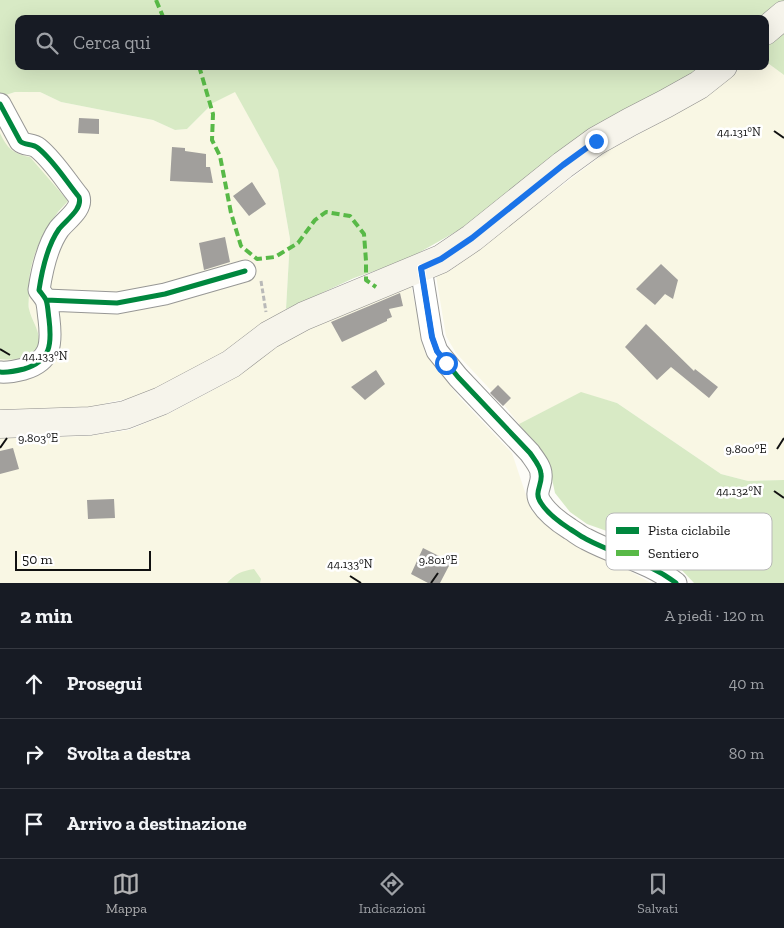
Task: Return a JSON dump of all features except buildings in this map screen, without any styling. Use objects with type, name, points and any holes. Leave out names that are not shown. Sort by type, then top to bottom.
[{"type":"main road","points":[[769,28],[784,16]]},
{"type":"main road","points":[[0,424],[90,421],[125,415],[162,401],[231,364],[269,335],[304,316],[441,259],[472,238],[596,141],[700,85],[718,70]]},
{"type":"street","points":[[0,104],[22,144],[30,144],[38,148],[79,197],[81,202],[59,230],[48,253],[41,278],[39,290],[46,300],[51,334],[48,352],[42,360],[32,366],[0,372]]},
{"type":"street","points":[[421,268],[432,337],[437,351],[458,377],[530,453],[538,464],[542,474],[537,496],[540,503],[559,522],[586,539],[606,547]]},
{"type":"street","points":[[46,300],[117,303],[253,274]]},
{"type":"street","points":[[657,570],[676,583]]},
{"type":"path","points":[[253,274],[269,335]]},
{"type":"shaded area","points":[[769,64],[784,75],[784,480],[748,481],[721,474],[617,403],[581,393],[519,424],[501,401],[456,353],[446,336],[436,276],[451,270],[606,152],[706,97],[737,70],[769,70]]},
{"type":"shaded area","points":[[235,91],[278,170],[290,239],[286,309],[220,354],[159,389],[80,412],[0,415],[0,359],[4,360],[39,335],[29,310],[28,284],[31,266],[35,250],[43,235],[68,201],[5,144],[0,133],[0,97],[15,92],[40,92],[61,102],[153,120],[175,130],[187,129],[213,103]]},
{"type":"shaded area","points":[[411,285],[425,353],[459,397],[512,453],[531,510],[552,527],[606,558],[606,570],[628,570],[651,583],[260,583],[261,579],[231,578],[227,583],[0,583],[0,438],[88,436],[129,430],[172,412],[230,381],[278,346],[314,325]]},
{"type":"green space","points":[[0,0],[784,0],[768,15],[15,15],[15,70],[699,70],[466,226],[406,260],[354,278],[286,309],[290,239],[278,170],[235,92],[213,103],[187,129],[175,130],[153,120],[61,102],[40,92],[15,92],[0,97]]},
{"type":"green space","points":[[784,30],[784,75],[769,64],[769,43]]},
{"type":"green space","points":[[0,133],[11,150],[30,157],[68,201],[58,212],[40,241],[30,272],[29,307],[38,332],[38,346],[36,350],[27,356],[10,360],[0,359]]},
{"type":"green space","points":[[581,392],[617,403],[721,474],[748,481],[784,480],[784,583],[694,583],[682,570],[772,570],[772,513],[606,513],[606,531],[587,524],[570,512],[555,493],[549,465],[519,424]]},
{"type":"green space","points":[[254,569],[261,579],[260,583],[227,583],[239,573]]},
{"type":"marked path","points":[[156,0],[162,15]]},
{"type":"marked path","points":[[200,70],[213,114],[212,140],[220,156],[231,213],[241,246],[257,259],[275,257],[298,243],[315,220],[326,212],[350,216],[364,234],[366,280],[376,287]]},
{"type":"cycle path","points":[[0,104],[20,141],[24,144],[36,146],[44,153],[55,165],[80,201],[79,206],[55,236],[48,250],[42,274],[39,290],[46,300],[48,307],[50,328],[48,350],[45,356],[33,366],[15,371],[0,372]]},
{"type":"cycle path","points":[[421,268],[432,337],[437,351],[458,377],[535,460],[541,474],[538,495],[544,507],[558,521],[584,538],[606,549]]},
{"type":"cycle path","points":[[46,300],[117,303],[165,294],[245,271]]},
{"type":"cycle path","points":[[655,570],[676,583]]},
{"type":"route","points":[[446,363],[437,351],[432,337],[421,268],[441,259],[472,238],[596,141]]}]
